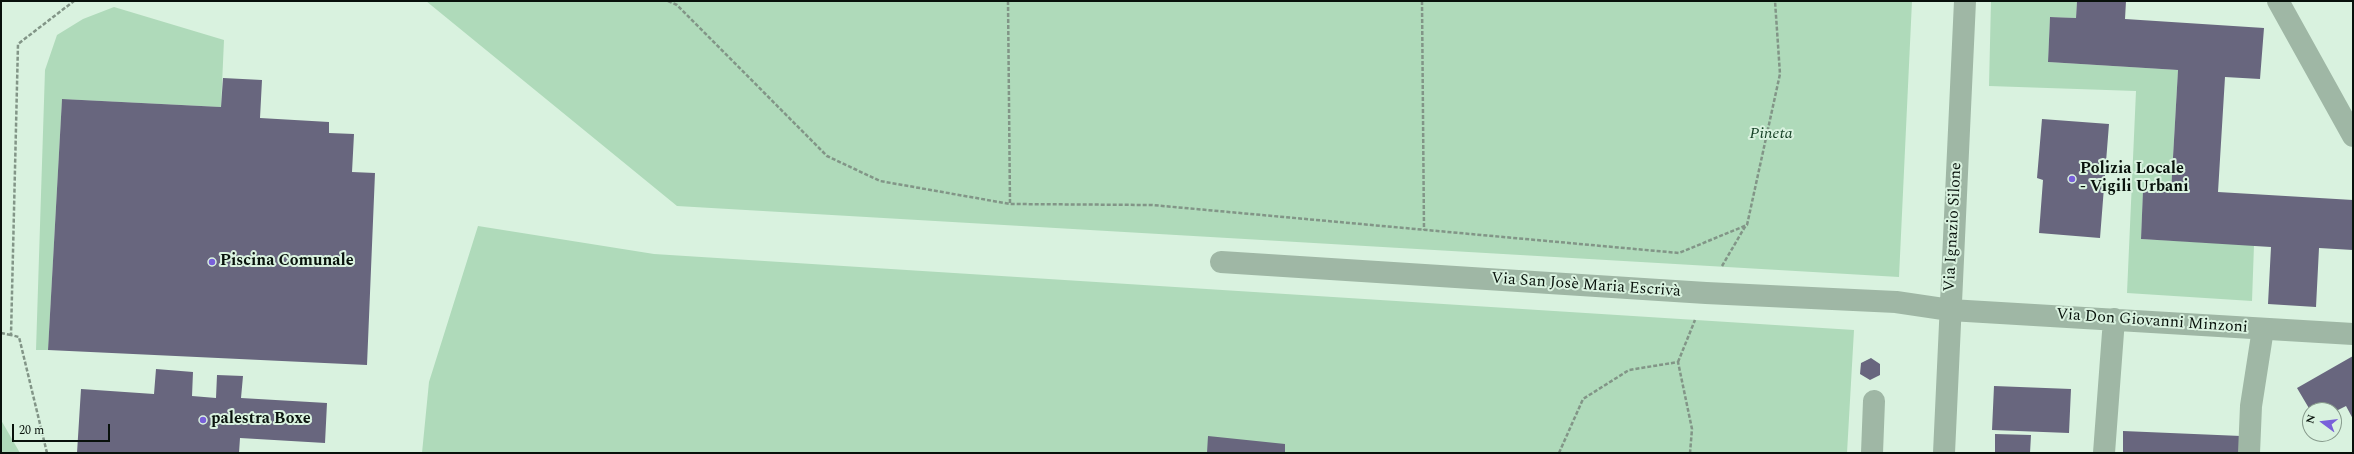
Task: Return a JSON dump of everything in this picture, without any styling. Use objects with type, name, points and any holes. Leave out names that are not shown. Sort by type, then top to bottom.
[{"type":"street","name":"Via Ignazio Silone","points":[[1944,453],[1965,1]]},
{"type":"street","points":[[2278,1],[2353,136]]},
{"type":"street","name":"Via San Josè Maria Escrivà","points":[[1221,262],[1706,293],[1896,302],[1950,310]]},
{"type":"street","name":"Via Don Giovanni Minzoni","points":[[1950,310],[2353,334]]},
{"type":"street","points":[[2104,453],[2114,319]]},
{"type":"street","points":[[2249,453],[2251,406],[2263,329]]},
{"type":"street","points":[[1872,453],[1874,401]]},
{"type":"path","points":[[11,335],[18,44],[74,1]]},
{"type":"path","points":[[668,1],[678,5],[827,156],[880,181],[1010,204],[1152,205],[1679,253],[1746,225],[1780,74],[1775,1]]},
{"type":"path","points":[[1008,1],[1010,204]]},
{"type":"path","points":[[1422,1],[1424,230]]},
{"type":"path","points":[[1,333],[19,337],[47,453]]},
{"type":"path","points":[[1559,453],[1583,399],[1629,370],[1678,362],[1692,429],[1690,453]]},
{"type":"green space","name":"Pineta","points":[[426,1],[1912,1],[1899,277],[677,206]]},
{"type":"green space","points":[[1991,1],[2077,1],[2076,18],[2050,17],[2048,62],[2178,70],[2171,192],[2143,191],[2141,239],[2254,245],[2252,301],[2127,293],[2136,91],[1989,86]]},
{"type":"green space","points":[[114,7],[224,40],[221,107],[62,99],[48,350],[36,350],[45,70],[57,35],[83,19]]},
{"type":"green space","points":[[478,226],[654,254],[1854,330],[1847,453],[422,453],[429,382]]},
{"type":"green space","points":[[1,420],[20,453],[1,453]]},
{"type":"building","points":[[2077,1],[2126,1],[2125,19],[2264,28],[2260,79],[2225,77],[2218,192],[2353,200],[2353,250],[2319,248],[2316,307],[2268,304],[2271,247],[2141,239],[2143,190],[2171,192],[2178,70],[2048,62],[2050,17],[2076,18]]},
{"type":"building","name":"Piscina Comunale","points":[[223,78],[262,80],[260,118],[329,122],[329,133],[354,134],[352,172],[375,173],[367,365],[48,350],[62,99],[221,107]]},
{"type":"building","name":"Polizia Locale - Vigili Urbani","points":[[2042,119],[2109,124],[2100,238],[2039,233],[2043,180],[2037,178]]},
{"type":"building","points":[[2353,356],[2353,419],[2346,406],[2342,408],[2342,402],[2305,402],[2297,388]]},
{"type":"building","points":[[1871,358],[1880,364],[1880,375],[1870,380],[1860,374],[1861,363]]},
{"type":"building","name":"palestra Boxe","points":[[156,369],[193,372],[192,396],[216,398],[217,375],[243,376],[241,398],[327,403],[325,443],[240,438],[239,453],[77,453],[81,389],[154,394]]},
{"type":"building","points":[[1994,386],[2071,389],[2069,433],[1992,430]]},
{"type":"building","points":[[2123,431],[2241,436],[2240,453],[2123,453]]},
{"type":"building","points":[[1995,434],[2031,435],[2030,453],[1995,453]]},
{"type":"building","points":[[1208,436],[1285,444],[1285,453],[1207,453]]},
{"type":"place","name":"Polizia Locale - Vigili Urbani","points":[[2072,179]]},
{"type":"place","name":"Piscina Comunale","points":[[212,262]]},
{"type":"place","name":"palestra Boxe","points":[[203,420]]}]
